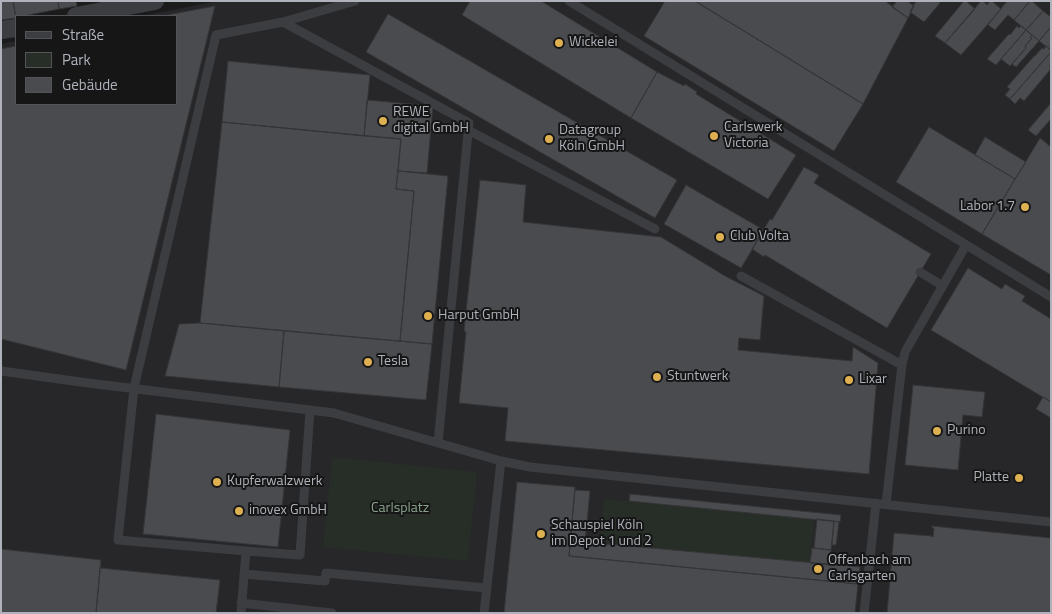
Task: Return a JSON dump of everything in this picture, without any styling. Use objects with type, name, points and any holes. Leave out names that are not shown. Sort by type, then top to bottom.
[{"type":"street","points":[[81,15],[156,1]]},
{"type":"street","points":[[1,30],[15,28]]},
{"type":"lane","points":[[310,410],[300,555],[118,540],[134,388],[216,34],[282,22],[355,1]]},
{"type":"lane","points":[[569,1],[1051,298]]},
{"type":"lane","points":[[282,22],[469,123],[438,443]]},
{"type":"lane","points":[[468,130],[655,228]]},
{"type":"lane","points":[[886,504],[905,352],[966,245]]},
{"type":"lane","points":[[920,272],[943,286]]},
{"type":"lane","points":[[742,276],[902,364]]},
{"type":"lane","points":[[1,371],[334,413],[501,461],[530,467],[1051,522]]},
{"type":"lane","points":[[484,613],[501,461]]},
{"type":"lane","points":[[864,613],[876,503]]},
{"type":"lane","points":[[241,613],[246,551]]},
{"type":"lane","points":[[244,574],[325,581],[326,573],[487,588]]},
{"type":"lane","points":[[242,603],[332,613]]},
{"type":"shaded area","points":[[218,1],[1051,1],[1051,613],[1,613],[1,44],[15,41],[15,105],[178,105],[178,15],[147,15]]},
{"type":"green space","name":"Carlsplatz","points":[[332,457],[477,472],[468,561],[323,547]]},
{"type":"green space","points":[[604,499],[814,519],[810,563],[600,543]]},
{"type":"building","points":[[1,1],[13,1],[15,18],[1,20]]},
{"type":"building","points":[[13,1],[58,1],[59,9],[28,15],[15,15]]},
{"type":"building","points":[[58,1],[76,1],[77,6],[59,9]]},
{"type":"building","name":"Wickelei","points":[[470,1],[541,1],[657,72],[631,118],[462,15]]},
{"type":"building","points":[[665,1],[695,1],[863,104],[834,151],[644,36]]},
{"type":"building","points":[[695,1],[885,1],[908,18],[863,104]]},
{"type":"building","points":[[897,1],[907,1],[914,6],[908,18],[892,7]]},
{"type":"building","points":[[916,1],[938,1],[940,3],[924,22],[910,12]]},
{"type":"building","points":[[964,1],[975,9],[945,43],[935,36]]},
{"type":"building","points":[[981,1],[987,5],[992,1],[1001,9],[961,55],[945,43]]},
{"type":"building","points":[[1007,1],[1030,1],[1014,20],[1008,15],[995,30],[988,25]]},
{"type":"building","points":[[1030,1],[1043,11],[1026,30],[1014,20]]},
{"type":"building","points":[[215,6],[126,370],[1,339],[1,49],[15,46],[15,105],[178,105],[178,15],[167,15]]},
{"type":"building","points":[[1043,11],[1051,17],[1051,27],[1039,41],[1026,30]]},
{"type":"building","points":[[388,14],[677,180],[655,218],[366,52]]},
{"type":"building","points":[[1017,26],[1019,28],[1021,26],[1026,30],[996,65],[987,59],[1010,35]]},
{"type":"building","points":[[1051,27],[1051,50],[1039,41]]},
{"type":"building","points":[[1026,30],[1032,35],[1030,37],[1032,38],[1010,66],[1001,59]]},
{"type":"building","points":[[1032,35],[1039,41],[1016,67],[1012,64],[1026,48],[1025,46],[1032,38],[1030,37]]},
{"type":"building","points":[[1046,46],[1051,52],[1010,99],[1005,95],[1010,89],[1007,87],[1035,55]]},
{"type":"building","points":[[1051,52],[1050,70],[1024,101],[1020,98],[1015,104],[1010,99]]},
{"type":"building","points":[[228,61],[370,75],[364,136],[222,122]]},
{"type":"building","name":"Carlswerk Victoria","points":[[657,72],[684,86],[685,84],[697,92],[696,94],[796,155],[768,199],[631,118]]},
{"type":"building","points":[[367,100],[433,106],[427,173],[398,171],[401,139],[364,136]]},
{"type":"building","points":[[1051,103],[1051,119],[1036,136],[1028,130]]},
{"type":"building","points":[[222,122],[401,139],[396,189],[414,191],[400,341],[200,323]]},
{"type":"building","points":[[929,127],[1015,179],[982,234],[896,182]]},
{"type":"building","points":[[985,137],[1026,162],[1015,179],[975,155]]},
{"type":"building","name":"Labor 1.7","points":[[1040,138],[1051,147],[1051,275],[982,234]]},
{"type":"building","points":[[804,167],[819,175],[814,183],[931,254],[887,328],[752,249]]},
{"type":"building","points":[[398,171],[448,176],[432,344],[400,341],[414,191],[396,189]]},
{"type":"building","points":[[480,180],[526,185],[523,222],[661,237],[725,276],[764,296],[760,340],[739,338],[738,350],[852,361],[853,347],[878,363],[869,474],[505,441],[508,408],[459,403],[466,332],[464,331]]},
{"type":"building","points":[[686,185],[764,230],[741,268],[664,224]]},
{"type":"building","points":[[968,268],[1002,289],[1005,284],[1025,296],[1022,301],[1051,319],[1051,402],[931,330]]},
{"type":"building","points":[[200,323],[284,331],[279,387],[165,376],[179,324]]},
{"type":"building","points":[[284,331],[432,344],[426,400],[279,387]]},
{"type":"building","points":[[913,385],[985,392],[982,417],[963,415],[958,470],[905,465]]},
{"type":"building","points":[[1043,397],[1051,402],[1051,418],[1036,409]]},
{"type":"building","name":"Kupferwalzwerk","points":[[156,414],[290,430],[278,547],[143,534]]},
{"type":"building","name":"Schauspiel Köln im Depot 1 und 2","points":[[517,482],[575,487],[569,556],[858,584],[855,613],[504,613]]},
{"type":"building","points":[[575,490],[590,491],[585,542],[860,567],[858,584],[569,556]]},
{"type":"building","points":[[630,494],[841,515],[840,522],[629,501]]},
{"type":"building","points":[[817,519],[834,521],[831,550],[814,548]]},
{"type":"building","points":[[834,521],[839,522],[836,545],[832,545]]},
{"type":"building","points":[[932,526],[1051,538],[1051,613],[887,613],[894,533],[933,537],[934,528]]},
{"type":"building","points":[[812,548],[831,550],[830,565],[810,563]]},
{"type":"building","points":[[1,549],[101,560],[96,613],[1,613]]},
{"type":"building","points":[[100,568],[220,580],[216,613],[96,613]]},
{"type":"place","name":"Wickelei","points":[[559,43]]},
{"type":"place","name":"REWE digital GmbH","points":[[383,121]]},
{"type":"place","name":"Carlswerk Victoria","points":[[714,136]]},
{"type":"place","name":"Datagroup Köln GmbH","points":[[549,139]]},
{"type":"place","name":"Labor 1.7","points":[[1025,207]]},
{"type":"place","name":"Club Volta","points":[[720,237]]},
{"type":"place","name":"Harput GmbH","points":[[428,316]]},
{"type":"place","name":"Tesla","points":[[368,362]]},
{"type":"place","name":"Stuntwerk","points":[[657,377]]},
{"type":"place","name":"Lixar","points":[[849,380]]},
{"type":"place","name":"Purino","points":[[937,431]]},
{"type":"place","name":"Platte","points":[[1019,478]]},
{"type":"place","name":"Kupferwalzwerk","points":[[217,482]]},
{"type":"place","name":"inovex GmbH","points":[[239,511]]},
{"type":"place","name":"Schauspiel Köln im Depot 1 und 2","points":[[541,534]]},
{"type":"place","name":"Offenbach am Carlsgarten","points":[[818,569]]}]
